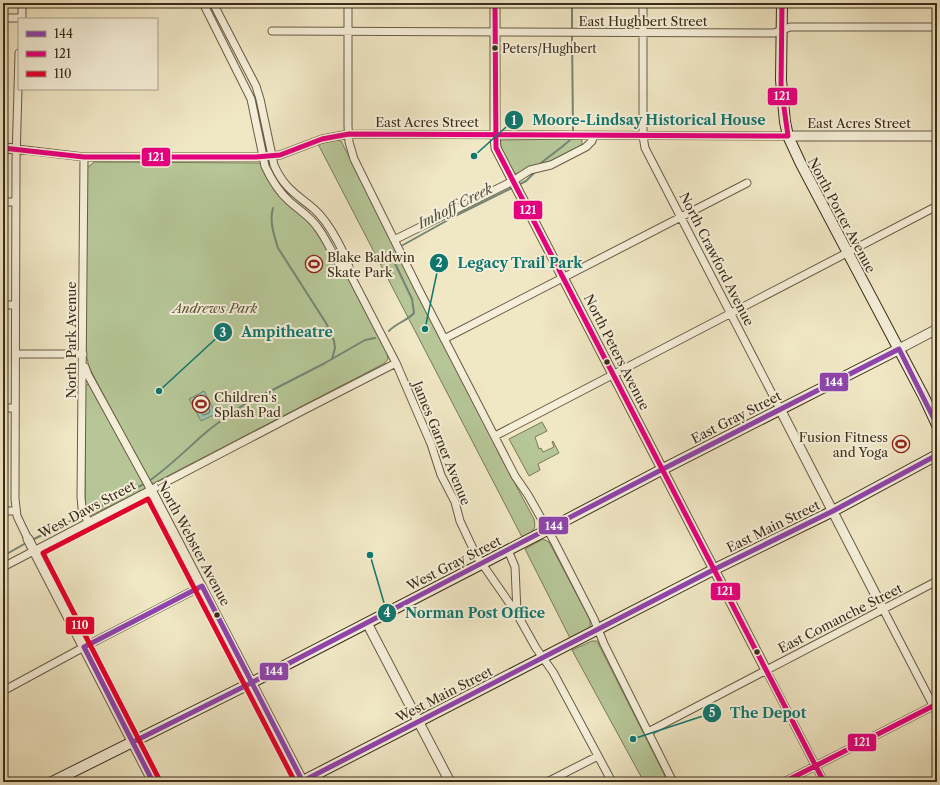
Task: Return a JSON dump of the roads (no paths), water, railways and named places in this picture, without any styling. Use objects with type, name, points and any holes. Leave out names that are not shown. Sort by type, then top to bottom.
[{"type":"main road","name":"North Porter Avenue","points":[[782,3],[782,94],[784,122],[788,136],[801,164],[899,349],[937,425]]},
{"type":"main road","name":"East Gray Street","points":[[547,530],[663,469],[899,349]]},
{"type":"main road","name":"East Main Street","points":[[598,630],[833,511],[937,455]]},
{"type":"main road","name":"West Gray Street","points":[[52,782],[251,683],[547,530]]},
{"type":"main road","name":"West Main Street","points":[[302,782],[598,630]]},
{"type":"street","points":[[3,18],[22,18],[22,3]]},
{"type":"street","name":"James Garner Avenue","points":[[203,3],[251,99],[265,166],[274,184],[319,228],[341,266],[351,276]]},
{"type":"street","name":"James Garner Avenue","points":[[213,3],[256,86],[277,173],[293,193],[314,209],[326,222],[347,262],[351,276],[396,363],[434,449],[441,475],[455,502],[460,521],[476,555],[517,614],[552,672],[612,782]]},
{"type":"street","points":[[348,3],[349,142],[354,159],[444,339],[515,476],[528,495],[594,619],[673,782]]},
{"type":"street","name":"North Peters Avenue","points":[[495,3],[496,148],[766,670]]},
{"type":"street","name":"North Crawford Avenue","points":[[643,3],[643,136],[648,154],[883,609]]},
{"type":"street","name":"East Hughbert Street","points":[[272,31],[774,33],[790,27],[937,27]]},
{"type":"street","points":[[18,90],[15,305],[15,511],[153,782]]},
{"type":"street","name":"East Acres Street","points":[[17,149],[84,158],[272,156],[340,134],[937,136]]},
{"type":"street","points":[[394,240],[515,185],[530,170],[551,165],[586,146],[592,141],[594,135]]},
{"type":"street","points":[[3,148],[17,149]]},
{"type":"street","name":"North Park Avenue","points":[[84,158],[81,497],[82,508],[88,522]]},
{"type":"street","points":[[444,339],[747,183]]},
{"type":"street","points":[[3,202],[16,202]]},
{"type":"street","points":[[495,436],[937,206]]},
{"type":"street","points":[[3,305],[15,305]]},
{"type":"street","name":"East Gray Street","points":[[899,349],[937,329]]},
{"type":"street","points":[[16,354],[83,357]]},
{"type":"street","name":"North Webster Avenue","points":[[83,357],[88,375],[202,586],[302,782]]},
{"type":"street","name":"West Daws Street","points":[[3,567],[31,544],[88,522],[396,363]]},
{"type":"street","points":[[3,408],[15,408]]},
{"type":"street","points":[[3,511],[15,511]]},
{"type":"street","name":"James Garner Avenue","points":[[508,550],[515,567],[517,614]]},
{"type":"street","name":"East Comanche Street","points":[[648,732],[937,581]]},
{"type":"street","points":[[3,691],[202,586]]},
{"type":"street","points":[[784,782],[936,708],[883,609]]},
{"type":"street","points":[[366,623],[450,782]]},
{"type":"street","points":[[766,670],[824,782]]},
{"type":"street","points":[[547,782],[598,756]]},
{"type":"water","name":"Children's Splash Pad","points":[[204,391],[216,414],[201,421],[189,399]]},
{"type":"waterway","name":"Imhoff Creek","points":[[572,3],[572,30]]},
{"type":"waterway","name":"Imhoff Creek","points":[[572,34],[573,130]]},
{"type":"waterway","name":"Imhoff Creek","points":[[537,166],[570,140]]},
{"type":"waterway","name":"Imhoff Creek","points":[[518,185],[526,181],[536,171]]},
{"type":"waterway","name":"Imhoff Creek","points":[[403,245],[457,215],[514,187]]},
{"type":"waterway","points":[[273,208],[272,223],[278,248],[326,323],[334,341],[335,348],[332,359]]},
{"type":"waterway","name":"Imhoff Creek","points":[[389,331],[414,313],[412,299],[391,255],[392,250]]},
{"type":"waterway","name":"Imhoff Creek","points":[[255,399],[325,363],[365,340],[375,338]]},
{"type":"waterway","name":"Imhoff Creek","points":[[149,481],[220,421],[249,401]]},
{"type":"waterway","name":"Imhoff Creek","points":[[89,512],[144,484]]},
{"type":"waterway","name":"Imhoff Creek","points":[[32,540],[81,516]]},
{"type":"waterway","name":"Imhoff Creek","points":[[3,556],[26,543]]},
{"type":"place","name":"Peters/Hughbert","points":[[495,48]]},
{"type":"place","name":"Moore-Lindsay Historical House","points":[[474,156]]},
{"type":"place","name":"Blake Baldwin Skate Park","points":[[314,264]]},
{"type":"place","name":"Legacy Trail Park","points":[[425,329]]},
{"type":"place","name":"Ampitheatre","points":[[159,391]]},
{"type":"place","name":"Children's Splash Pad","points":[[201,404]]},
{"type":"place","name":"Fusion Fitness and Yoga","points":[[901,444]]},
{"type":"place","name":"Norman Post Office","points":[[370,555]]},
{"type":"place","name":"The Depot","points":[[633,739]]},
{"type":"park label","name":"Andrews Park","points":[[215,308]]}]
